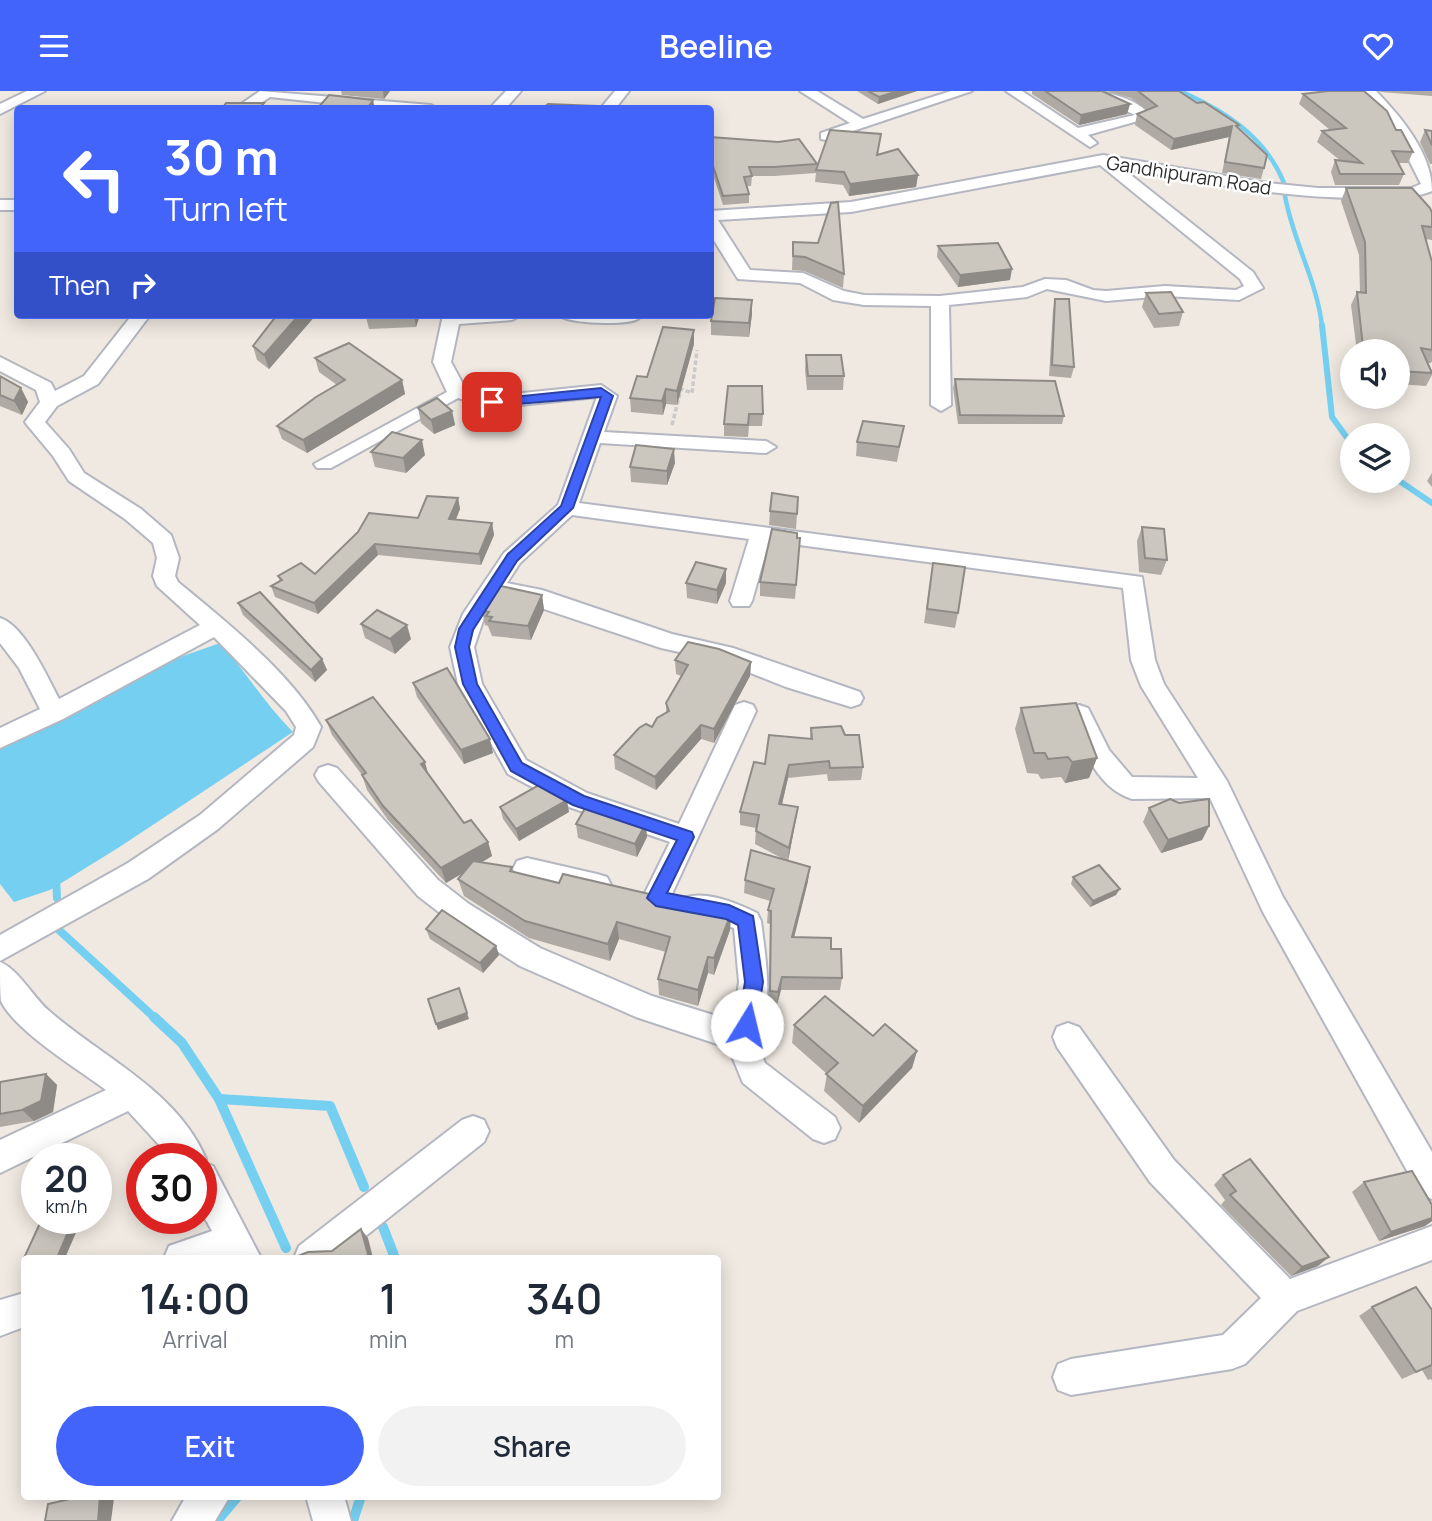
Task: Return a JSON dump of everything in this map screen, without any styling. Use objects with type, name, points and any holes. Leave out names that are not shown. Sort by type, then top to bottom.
[{"type":"street","points":[[0,110],[38,91]]},
{"type":"street","points":[[500,105],[514,91]]},
{"type":"street","points":[[610,105],[622,91]]},
{"type":"street","points":[[807,91],[861,124]]},
{"type":"street","points":[[826,136],[964,91]]},
{"type":"street","points":[[714,225],[744,275],[803,278],[839,296],[864,300],[940,301],[1027,292],[1045,285],[1066,285],[1090,295],[1106,296],[1165,291],[1239,295],[1254,288],[1247,276],[1076,133],[1013,91]]},
{"type":"street","points":[[1076,133],[1145,117],[1137,109],[1091,91]]},
{"type":"street","points":[[1368,91],[1396,120],[1425,174],[1430,186],[1413,193],[1426,208]]},
{"type":"street","points":[[248,105],[267,93],[390,105]]},
{"type":"street","name":"Gandhipuram Road","points":[[714,218],[851,207],[1109,161],[1267,188],[1318,193],[1413,193]]},
{"type":"street","points":[[940,301],[941,405]]},
{"type":"street","points":[[0,949],[138,871],[209,822],[304,740],[309,727],[295,705],[216,626],[168,586],[164,576],[167,558],[163,540],[133,514],[76,477],[62,453],[35,422],[50,402],[91,380],[138,319]]},
{"type":"street","points":[[451,319],[442,362],[457,393]]},
{"type":"street","points":[[0,363],[44,387],[50,402]]},
{"type":"street","points":[[324,464],[457,393],[492,402],[601,391],[607,396],[567,508],[512,558],[466,629],[462,647],[470,684],[509,758],[517,767],[546,785],[579,800],[686,837]]},
{"type":"street","points":[[591,437],[766,447]]},
{"type":"street","points":[[567,508],[1134,582],[1143,660],[1153,686],[1218,788],[1273,904],[1432,1183]]},
{"type":"street","points":[[741,601],[761,533]]},
{"type":"street","points":[[493,587],[534,595],[669,642],[726,654],[794,681],[851,698]]},
{"type":"street","points":[[0,626],[29,664],[54,713]]},
{"type":"street","points":[[0,739],[216,626]]},
{"type":"street","points":[[634,893],[686,837],[744,711]]},
{"type":"street","points":[[1079,714],[1114,778],[1124,786],[1132,789],[1218,788]]},
{"type":"street","points":[[328,775],[428,888],[459,912],[530,957],[647,1008],[723,1032],[747,1025],[754,982],[747,921],[729,912],[527,869]]},
{"type":"street","points":[[0,975],[21,1005],[52,1033],[132,1093],[180,1143]]},
{"type":"street","points":[[736,1028],[754,1073],[824,1128]]},
{"type":"street","points":[[1068,1037],[1162,1171],[1285,1298]]},
{"type":"street","points":[[0,1157],[132,1093]]},
{"type":"street","points":[[315,1255],[473,1131]]},
{"type":"street","points":[[202,1255],[238,1250],[217,1209]]},
{"type":"street","points":[[1071,1377],[1232,1350],[1285,1298],[1432,1243]]},
{"type":"street","points":[[0,1318],[21,1311]]},
{"type":"street","points":[[191,1521],[208,1500]]},
{"type":"street","points":[[326,1500],[332,1521]]},
{"type":"path","points":[[668,443],[681,389],[692,393],[697,350]]},
{"type":"water","points":[[220,643],[293,732],[50,890],[14,902],[0,884],[0,743],[169,661]]},
{"type":"building","points":[[868,91],[898,91],[879,97]]},
{"type":"building","points":[[1045,91],[1102,91],[1130,104],[1081,115]]},
{"type":"building","points":[[1138,91],[1179,91],[1197,103],[1204,102],[1239,125],[1236,126],[1267,155],[1264,168],[1225,162],[1232,126],[1174,139],[1137,114],[1157,106]]},
{"type":"building","points":[[1364,91],[1387,111],[1396,130],[1401,130],[1413,152],[1392,151],[1404,174],[1340,174],[1335,160],[1362,163],[1322,131],[1346,128],[1303,94]]},
{"type":"building","points":[[329,95],[373,100],[370,105],[320,105]]},
{"type":"building","points":[[226,103],[264,103],[262,105],[225,105]]},
{"type":"building","points":[[830,130],[881,134],[877,155],[898,149],[918,175],[850,184],[844,172],[816,170]]},
{"type":"building","points":[[1425,130],[1432,131],[1432,145]]},
{"type":"building","points":[[714,137],[778,142],[799,139],[817,164],[749,167],[752,176],[744,177],[749,194],[723,196],[714,169]]},
{"type":"building","points":[[1346,188],[1412,188],[1430,208],[1432,227],[1422,226],[1432,262],[1432,350],[1421,348],[1432,373],[1410,372],[1410,339],[1362,339],[1357,292],[1366,293],[1365,242]]},
{"type":"building","points":[[838,202],[844,274],[805,257],[793,256],[793,242],[818,243],[831,203]]},
{"type":"building","points":[[998,243],[1012,269],[960,275],[938,246]]},
{"type":"building","points":[[1171,292],[1183,312],[1159,314],[1146,293]]},
{"type":"building","points":[[715,298],[752,300],[749,323],[711,321],[714,319]]},
{"type":"building","points":[[1055,299],[1069,299],[1074,367],[1052,365]]},
{"type":"building","points":[[274,319],[296,319],[264,355],[253,346]]},
{"type":"building","points":[[663,327],[694,330],[677,391],[666,389],[662,401],[630,398],[637,376],[647,377]]},
{"type":"building","points":[[349,343],[402,380],[303,440],[277,426],[316,397],[345,380],[315,358]]},
{"type":"building","points":[[806,355],[841,355],[844,376],[808,376]]},
{"type":"building","points":[[0,376],[21,388],[14,401],[0,395]]},
{"type":"building","points":[[955,379],[1055,381],[1064,416],[960,415]]},
{"type":"building","points":[[728,386],[762,386],[763,414],[749,414],[748,425],[724,424]]},
{"type":"building","points":[[437,398],[452,411],[431,420],[418,408]]},
{"type":"building","points":[[863,421],[904,426],[899,447],[857,442]]},
{"type":"building","points":[[392,432],[422,440],[403,458],[371,452]]},
{"type":"building","points":[[636,445],[674,449],[667,471],[630,467]]},
{"type":"building","points":[[772,493],[798,497],[797,514],[770,511]]},
{"type":"building","points":[[427,496],[458,498],[449,519],[492,523],[479,554],[375,544],[314,603],[271,586],[282,580],[278,576],[301,563],[315,574],[358,532],[369,513],[418,518]]},
{"type":"building","points":[[1142,527],[1164,529],[1167,560],[1145,558]]},
{"type":"building","points":[[772,529],[797,533],[797,538],[800,538],[796,585],[760,582]]},
{"type":"building","points":[[696,562],[726,569],[717,590],[686,583]]},
{"type":"building","points":[[933,563],[965,567],[958,613],[927,609]]},
{"type":"building","points":[[496,585],[542,595],[528,626],[489,621],[492,617],[486,616],[489,612],[482,611]]},
{"type":"building","points":[[260,592],[322,659],[311,670],[238,603]]},
{"type":"building","points":[[377,610],[407,625],[390,639],[361,624]]},
{"type":"building","points":[[688,642],[719,649],[751,662],[714,729],[701,725],[655,777],[614,755],[639,728],[646,724],[652,727],[657,718],[669,711],[666,703],[688,665],[675,660]]},
{"type":"building","points":[[447,668],[490,739],[461,750],[413,683]]},
{"type":"building","points":[[373,697],[425,762],[421,764],[464,823],[471,820],[488,842],[441,868],[383,806],[362,775],[366,773],[326,720]]},
{"type":"building","points":[[1076,703],[1097,758],[1072,762],[1068,757],[1048,759],[1045,753],[1034,753],[1021,708]]},
{"type":"building","points":[[841,726],[845,735],[859,735],[863,767],[830,768],[829,761],[789,765],[779,804],[798,807],[789,848],[756,831],[759,815],[740,812],[754,762],[765,764],[769,735],[812,739],[811,728]]},
{"type":"building","points":[[541,784],[567,800],[516,829],[500,807]]},
{"type":"building","points":[[1170,799],[1179,803],[1209,799],[1209,826],[1168,840],[1149,808]]},
{"type":"building","points":[[588,803],[646,823],[635,844],[576,824]]},
{"type":"building","points":[[751,850],[810,867],[792,937],[831,938],[831,949],[841,949],[842,978],[782,977],[778,992],[770,991],[771,911],[768,910],[774,889],[745,880]]},
{"type":"building","points":[[473,861],[512,867],[510,871],[559,883],[563,874],[731,913],[714,958],[708,957],[698,990],[658,979],[670,937],[617,922],[608,944],[525,921],[458,879]]},
{"type":"building","points":[[1099,865],[1120,889],[1093,901],[1073,877]]},
{"type":"building","points":[[442,910],[496,946],[480,963],[426,929]]},
{"type":"building","points":[[459,988],[467,1013],[436,1024],[428,999]]},
{"type":"building","points":[[825,996],[873,1036],[885,1024],[917,1051],[863,1106],[826,1074],[838,1063],[794,1025]]},
{"type":"building","points":[[46,1074],[41,1101],[22,1110],[0,1114],[0,1082]]},
{"type":"building","points":[[1250,1159],[1329,1257],[1302,1267],[1230,1195],[1236,1191],[1223,1175]]},
{"type":"building","points":[[1412,1171],[1432,1205],[1432,1218],[1391,1232],[1364,1182]]},
{"type":"building","points":[[361,1229],[368,1255],[300,1255],[332,1251]]},
{"type":"building","points":[[35,1234],[67,1234],[58,1255],[25,1255]]},
{"type":"building","points":[[1416,1287],[1432,1310],[1432,1365],[1416,1372],[1372,1307]]},
{"type":"building","points":[[66,1500],[100,1500],[98,1521],[45,1521],[48,1504]]},
{"type":"waterway","points":[[1180,91],[1213,107],[1242,127],[1266,152],[1284,183]]},
{"type":"waterway","points":[[1285,196],[1293,229],[1315,293],[1322,326]]},
{"type":"waterway","points":[[1322,325],[1332,417],[1340,428]]},
{"type":"waterway","points":[[1410,488],[1432,503]]},
{"type":"waterway","points":[[56,876],[57,898]]},
{"type":"waterway","points":[[59,930],[156,1019]]},
{"type":"waterway","points":[[154,1017],[182,1043],[219,1099]]},
{"type":"waterway","points":[[219,1099],[330,1106],[364,1187]]},
{"type":"waterway","points":[[219,1099],[286,1248]]},
{"type":"waterway","points":[[383,1227],[394,1255]]},
{"type":"waterway","points":[[217,1521],[235,1500]]},
{"type":"waterway","points":[[353,1521],[360,1500]]},
{"type":"route","points":[[492,402],[530,401],[601,391],[607,396],[567,508],[512,558],[466,629],[462,647],[470,684],[509,758],[517,767],[546,785],[579,800],[686,837],[656,898],[729,912],[747,921],[754,982],[747,1025]]}]
